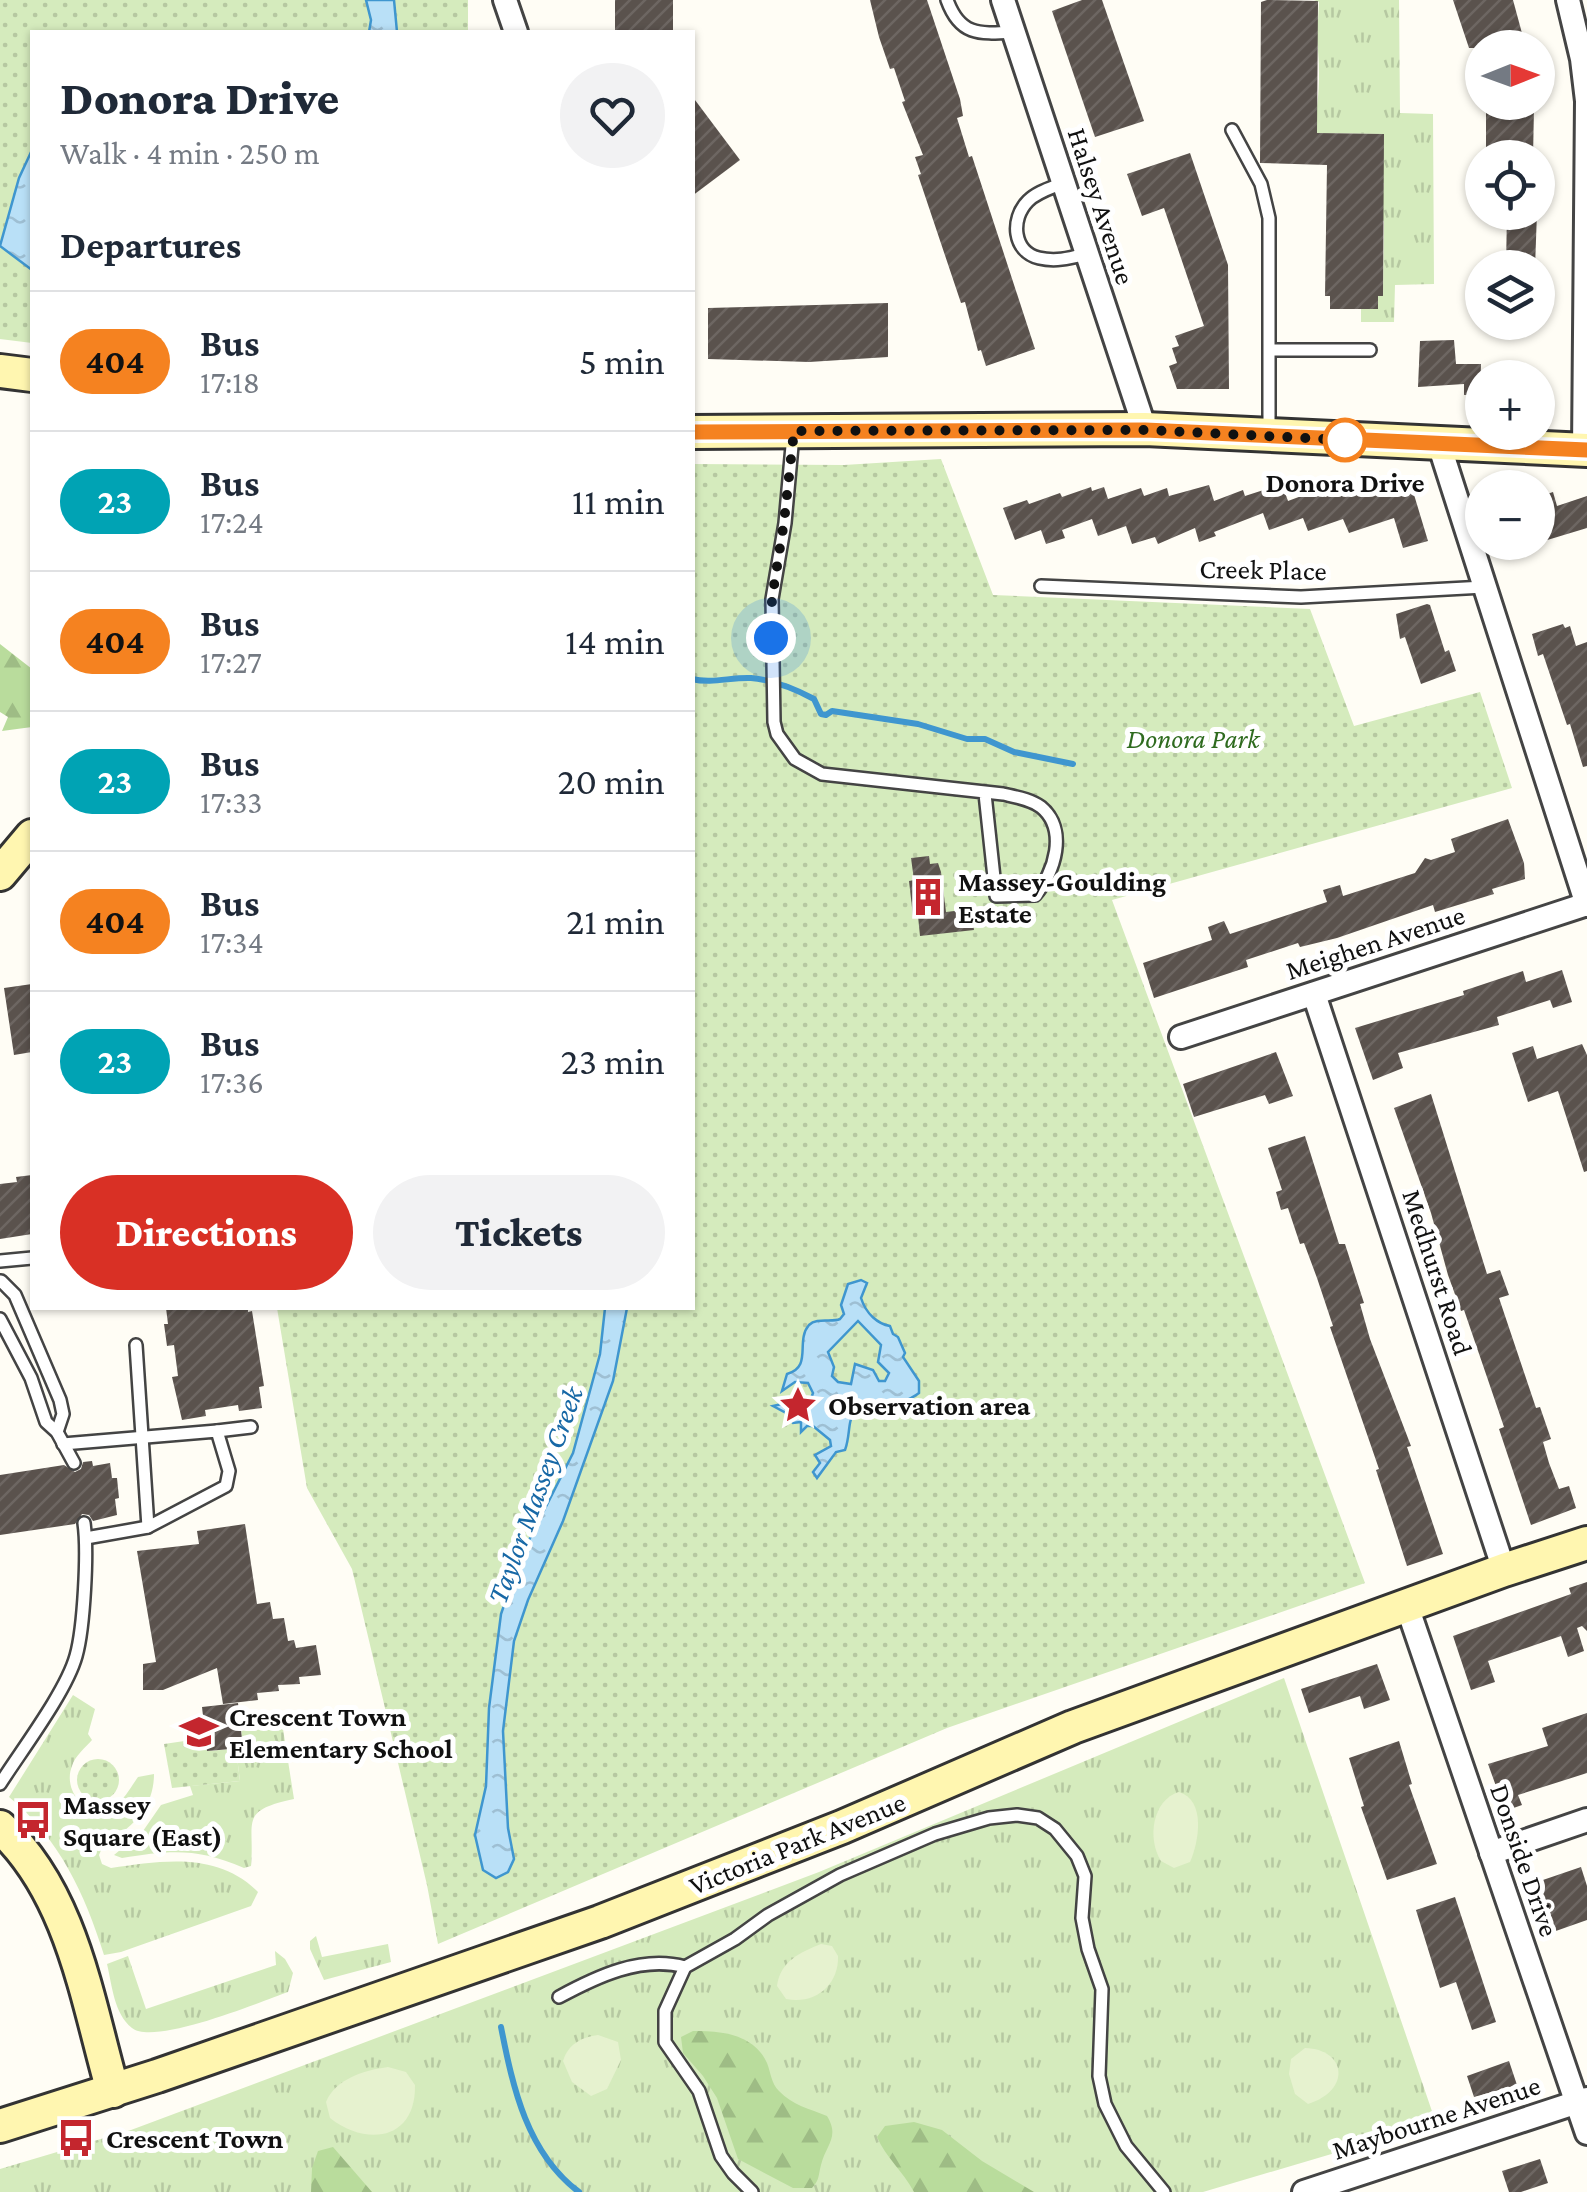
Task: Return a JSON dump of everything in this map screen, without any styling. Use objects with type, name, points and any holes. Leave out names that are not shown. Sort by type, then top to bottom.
[{"type":"main road","points":[[0,371],[30,375]]},
{"type":"main road","points":[[695,432],[1145,430],[1586,450]]},
{"type":"main road","points":[[0,874],[30,838]]},
{"type":"main road","name":"Victoria Park Avenue","points":[[0,2126],[600,1922],[842,1827],[1073,1727],[1587,1542]]},
{"type":"main road","points":[[0,1827],[36,1866],[54,1900],[70,1940],[113,2090]]},
{"type":"street","points":[[505,0],[515,30]]},
{"type":"street","name":"Halsey Avenue","points":[[1003,0],[1145,430]]},
{"type":"street","points":[[1568,0],[1587,100],[1586,450]]},
{"type":"street","points":[[1439,444],[1587,904]]},
{"type":"street","name":"Meighen Avenue","points":[[1181,1037],[1587,904]]},
{"type":"street","name":"Medhurst Road","points":[[1314,994],[1504,1570]]},
{"type":"street","name":"Donside Drive","points":[[1407,1606],[1582,2101],[1587,2133]]},
{"type":"street","points":[[1491,1852],[1587,1820]]},
{"type":"street","name":"Maybourne Avenue","points":[[1304,2192],[1582,2101]]},
{"type":"lane","points":[[947,0],[954,18],[971,30],[1014,32]]},
{"type":"lane","points":[[1232,130],[1261,184],[1270,218],[1269,437]]},
{"type":"lane","points":[[1063,183],[1039,193],[1020,212],[1016,226],[1019,242],[1027,253],[1040,259],[1062,260],[1086,254]]},
{"type":"lane","points":[[1270,350],[1370,350]]},
{"type":"lane","points":[[794,431],[772,598],[772,702],[777,734],[795,759],[808,768],[840,777],[984,794],[1029,800],[1043,808],[1050,818],[1056,853],[1050,874],[1036,895],[996,896],[984,794]]},
{"type":"lane","name":"Creek Place","points":[[1041,586],[1301,597],[1484,587]]},
{"type":"lane","points":[[30,1258],[0,1260],[1,1282],[15,1295],[60,1400],[60,1438]]},
{"type":"lane","points":[[0,1319],[31,1378],[46,1422],[74,1463]]},
{"type":"lane","points":[[136,1344],[148,1526]]},
{"type":"lane","points":[[60,1438],[143,1438],[251,1427]]},
{"type":"lane","points":[[86,1538],[148,1526],[226,1486],[228,1471],[217,1432]]},
{"type":"lane","points":[[0,1784],[52,1704],[76,1656],[84,1523]]},
{"type":"lane","points":[[559,1997],[587,1981],[615,1972],[650,1964],[685,1966],[794,1899],[935,1834],[989,1818],[1038,1818],[1062,1836],[1077,1856],[1085,1876],[1082,1918],[1102,1988],[1100,2076],[1105,2104],[1126,2146],[1164,2192]]},
{"type":"lane","points":[[685,1966],[665,2010],[665,2042],[699,2090],[721,2156],[752,2192]]},
{"type":"green space","points":[[0,0],[468,0],[468,30],[30,30],[30,343],[0,339]]},
{"type":"green space","points":[[1314,0],[1399,0],[1400,113],[1433,114],[1434,284],[1395,285],[1394,322],[1361,322],[1361,309],[1378,309],[1378,296],[1383,296],[1384,221],[1379,220],[1384,134],[1312,133],[1319,77],[1314,21],[1318,20],[1319,2]]},
{"type":"green space","name":"Donora Park","points":[[941,459],[993,595],[1310,609],[1354,726],[1480,692],[1512,788],[1112,900],[1365,1583],[947,1728],[438,1944],[352,1569],[307,1488],[277,1310],[695,1310],[695,464],[844,465]]},
{"type":"green space","points":[[0,644],[30,667],[30,727],[2,731],[8,717],[0,712]]},
{"type":"green space","points":[[1284,1678],[1436,2123],[1203,2192],[0,2192],[0,2169],[131,2130],[819,1872]]},
{"type":"green space","points":[[73,1695],[95,1709],[88,1734],[92,1740],[75,1759],[70,1777],[75,1796],[82,1803],[90,1808],[108,1809],[121,1800],[138,1777],[154,1774],[144,1810],[102,1849],[102,1864],[111,1868],[188,1862],[225,1870],[258,1892],[251,1906],[104,1955],[88,1910],[56,1849],[9,1797]]},
{"type":"green space","points":[[264,1723],[283,1729],[294,1799],[264,1808],[253,1820],[251,1866],[244,1868],[184,1852],[122,1858],[114,1855],[143,1831],[161,1805],[193,1795],[190,1786],[240,1781],[236,1749],[243,1747],[241,1726]]},
{"type":"green space","points":[[205,1738],[207,1751],[236,1749],[240,1781],[172,1788],[164,1744]]},
{"type":"green space","points":[[98,1759],[113,1765],[119,1780],[113,1795],[98,1801],[83,1795],[77,1780],[83,1765]]},
{"type":"green space","points":[[1179,1792],[1188,1796],[1197,1812],[1198,1833],[1190,1862],[1174,1868],[1161,1861],[1153,1832],[1163,1803]]},
{"type":"green space","points":[[316,1936],[322,1957],[388,1944],[391,1962],[324,1980],[310,1949],[310,1941]]},
{"type":"green space","points":[[821,1944],[832,1946],[838,1956],[830,1984],[815,1996],[786,1999],[777,1986],[782,1970],[799,1954]]},
{"type":"green space","points":[[275,1951],[293,1973],[288,1992],[208,2020],[162,2031],[144,2032],[126,2022],[115,1999],[107,1964],[128,1956],[146,2009],[276,1965]]},
{"type":"green space","points":[[693,2031],[726,2033],[746,2040],[762,2054],[774,2085],[784,2096],[827,2116],[832,2135],[812,2188],[793,2188],[738,2159],[717,2098],[683,2053],[681,2037]]},
{"type":"green space","points":[[598,2035],[618,2042],[621,2060],[607,2089],[591,2096],[572,2082],[563,2061],[576,2042]]},
{"type":"green space","points":[[1305,2048],[1329,2055],[1338,2071],[1332,2089],[1308,2104],[1295,2094],[1289,2074],[1291,2059]]},
{"type":"green space","points":[[388,2067],[406,2072],[415,2085],[413,2103],[398,2127],[373,2135],[359,2133],[330,2118],[326,2102],[336,2087],[361,2073]]},
{"type":"green space","points":[[914,2122],[942,2130],[982,2161],[1034,2192],[914,2192],[877,2137],[885,2126]]},
{"type":"green space","points":[[333,2147],[372,2192],[311,2192],[312,2168],[318,2151]]},
{"type":"water","points":[[366,0],[394,0],[397,30],[369,30]]},
{"type":"water","points":[[30,154],[30,268],[0,246],[19,178]]},
{"type":"water","points":[[861,1280],[867,1283],[861,1298],[863,1304],[898,1337],[903,1357],[919,1381],[919,1393],[883,1412],[854,1414],[845,1450],[836,1452],[817,1478],[813,1472],[820,1463],[815,1455],[831,1446],[830,1440],[813,1426],[801,1432],[801,1422],[793,1423],[786,1413],[773,1406],[790,1402],[798,1409],[809,1404],[813,1393],[808,1383],[795,1382],[782,1391],[787,1374],[795,1371],[802,1360],[803,1338],[809,1325],[840,1319],[844,1314],[841,1305],[848,1284]],"holes":[[[858,1321],[881,1345],[878,1362],[889,1373],[885,1381],[879,1381],[873,1370],[855,1364],[851,1384],[838,1382],[832,1376],[834,1367],[828,1352]]]},
{"type":"water","points":[[605,1310],[627,1310],[613,1381],[563,1521],[514,1641],[503,1731],[508,1828],[514,1859],[508,1872],[496,1878],[483,1870],[475,1835],[486,1786],[489,1708],[501,1614],[521,1556],[573,1453],[600,1354]]},
{"type":"building","points":[[615,0],[673,0],[673,30],[615,30]]},
{"type":"building","points":[[870,0],[927,0],[960,99],[963,116],[957,118],[969,157],[972,156],[1035,349],[986,366],[981,350],[978,351],[965,302],[961,303],[918,175],[921,174],[915,157],[923,155],[902,102],[905,101],[894,68],[890,69],[879,37]]},
{"type":"building","points":[[1082,0],[1102,0],[1144,121],[1095,137],[1052,11]]},
{"type":"building","points":[[1453,0],[1513,0],[1521,30],[1465,30],[1465,36]]},
{"type":"building","points":[[1318,1],[1317,133],[1384,134],[1383,296],[1378,296],[1378,309],[1330,309],[1330,296],[1325,296],[1327,165],[1260,163],[1261,2]]},
{"type":"building","points":[[695,100],[740,160],[695,194]]},
{"type":"building","points":[[1486,120],[1534,120],[1533,140],[1486,140]]},
{"type":"building","points":[[1190,153],[1228,265],[1229,389],[1177,389],[1169,366],[1177,363],[1172,348],[1179,346],[1175,336],[1204,326],[1164,208],[1142,216],[1127,174]]},
{"type":"building","points":[[1507,230],[1536,230],[1536,250],[1506,250]]},
{"type":"building","points":[[888,303],[888,357],[809,362],[708,359],[708,308]]},
{"type":"building","points":[[1454,340],[1456,364],[1465,364],[1465,395],[1464,384],[1418,387],[1420,341]]},
{"type":"building","points":[[1282,484],[1288,501],[1320,489],[1325,497],[1353,488],[1355,493],[1362,491],[1364,497],[1402,485],[1403,491],[1412,488],[1428,541],[1403,548],[1394,518],[1349,533],[1343,519],[1308,531],[1303,518],[1269,530],[1263,513],[1199,542],[1195,528],[1158,544],[1155,537],[1132,544],[1126,526],[1098,536],[1092,519],[1062,530],[1065,538],[1046,544],[1041,530],[1015,540],[1003,508],[1091,487],[1092,491],[1104,487],[1108,499],[1141,488],[1144,496],[1167,488],[1169,496],[1209,485],[1214,501],[1243,490],[1245,496]]},
{"type":"building","points":[[1587,496],[1587,528],[1555,538],[1555,499],[1557,506]]},
{"type":"building","points":[[1427,604],[1456,671],[1421,684],[1405,637],[1400,639],[1396,614]]},
{"type":"building","points":[[1563,624],[1565,628],[1570,626],[1576,646],[1587,642],[1587,766],[1583,767],[1570,724],[1567,725],[1543,654],[1538,656],[1532,634]]},
{"type":"building","points":[[1508,819],[1524,863],[1525,879],[1492,889],[1494,894],[1435,912],[1433,905],[1337,938],[1300,947],[1298,943],[1246,960],[1248,967],[1154,998],[1143,963],[1212,940],[1208,927],[1224,921],[1230,934],[1327,902],[1323,890],[1340,885],[1343,896],[1415,873],[1425,858],[1431,860],[1455,852],[1451,839]]},
{"type":"building","name":"Massey-Goulding Estate","points":[[929,856],[930,864],[938,863],[941,872],[946,912],[971,909],[974,930],[920,936],[918,916],[913,916],[911,858]]},
{"type":"building","points":[[1562,970],[1572,1002],[1553,1008],[1550,1000],[1497,1017],[1499,1025],[1398,1053],[1403,1068],[1373,1080],[1355,1028],[1464,995],[1463,991],[1523,971],[1526,982]]},
{"type":"building","points":[[30,984],[30,1052],[14,1055],[4,988]]},
{"type":"building","points":[[1582,1044],[1587,1055],[1584,1172],[1558,1091],[1528,1102],[1512,1053],[1533,1046],[1537,1059]]},
{"type":"building","points":[[1276,1052],[1293,1096],[1269,1104],[1265,1095],[1194,1117],[1183,1084]]},
{"type":"building","points":[[1431,1094],[1487,1274],[1500,1270],[1509,1295],[1499,1298],[1536,1408],[1540,1407],[1551,1439],[1543,1442],[1549,1463],[1559,1489],[1569,1486],[1576,1508],[1531,1525],[1499,1429],[1504,1427],[1448,1275],[1394,1108]]},
{"type":"building","points":[[1305,1136],[1339,1244],[1345,1244],[1364,1303],[1360,1304],[1370,1339],[1411,1446],[1407,1447],[1443,1554],[1407,1566],[1317,1278],[1288,1208],[1281,1210],[1276,1192],[1282,1190],[1268,1148]]},
{"type":"building","points":[[30,1175],[30,1234],[0,1239],[0,1184],[17,1182],[16,1177]]},
{"type":"building","points":[[166,1310],[252,1311],[264,1386],[259,1387],[262,1408],[239,1411],[238,1405],[205,1410],[206,1416],[182,1420],[172,1377],[178,1376],[174,1345],[167,1346],[164,1324],[168,1324]]},
{"type":"building","points":[[92,1461],[93,1466],[110,1463],[112,1478],[117,1478],[117,1515],[93,1521],[82,1514],[75,1524],[0,1535],[0,1475],[64,1465],[75,1472],[83,1462]]},
{"type":"building","points":[[245,1524],[257,1604],[270,1602],[273,1619],[284,1618],[288,1641],[294,1640],[296,1648],[316,1645],[321,1675],[299,1677],[300,1684],[278,1685],[279,1691],[257,1693],[258,1700],[223,1704],[217,1668],[163,1690],[143,1690],[143,1664],[156,1662],[137,1551],[199,1544],[197,1531]]},
{"type":"building","points":[[1587,1582],[1587,1631],[1582,1626],[1577,1628],[1584,1651],[1568,1657],[1561,1636],[1488,1661],[1495,1682],[1471,1690],[1453,1636],[1571,1594],[1569,1588]]},
{"type":"building","points":[[1377,1664],[1390,1700],[1364,1709],[1360,1696],[1309,1713],[1301,1689]]},
{"type":"building","points":[[238,1703],[243,1748],[207,1751],[202,1707]]},
{"type":"building","points":[[1587,1713],[1587,1773],[1518,1795],[1522,1805],[1505,1811],[1488,1764],[1548,1746],[1542,1728]]},
{"type":"building","points":[[1399,1741],[1412,1784],[1409,1785],[1437,1864],[1387,1880],[1361,1807],[1364,1806],[1349,1758]]},
{"type":"building","points":[[1581,1867],[1587,1886],[1587,1920],[1553,1932],[1537,1882]]},
{"type":"building","points":[[1455,1897],[1496,2022],[1472,2030],[1456,1982],[1440,1988],[1416,1910]]},
{"type":"building","points":[[1509,2061],[1517,2085],[1474,2097],[1467,2076]]},
{"type":"building","points":[[1540,2159],[1548,2183],[1509,2192],[1502,2171]]},
{"type":"waterway","points":[[695,679],[767,681],[814,699],[821,714],[832,711],[918,724],[967,739],[985,739],[1014,752],[1073,764]]},
{"type":"waterway","name":"Taylor Massey Creek","points":[[501,2027],[525,2118],[547,2158],[579,2192]]},
{"type":"bus line","name":"404","points":[[695,432],[1145,430],[1587,450]]},
{"type":"place","name":"Donora Drive","points":[[1345,440]]},
{"type":"place","name":"Massey-Goulding Estate","points":[[928,897]]},
{"type":"place","name":"Observation area","points":[[798,1405]]},
{"type":"place","name":"Crescent Town Elementary School","points":[[199,1732]]},
{"type":"place","name":"Massey Square (East)","points":[[33,1820]]},
{"type":"place","name":"Crescent Town","points":[[76,2138]]},
{"type":"route","points":[[771,638],[772,598],[794,431],[1145,430],[1345,440]]}]
